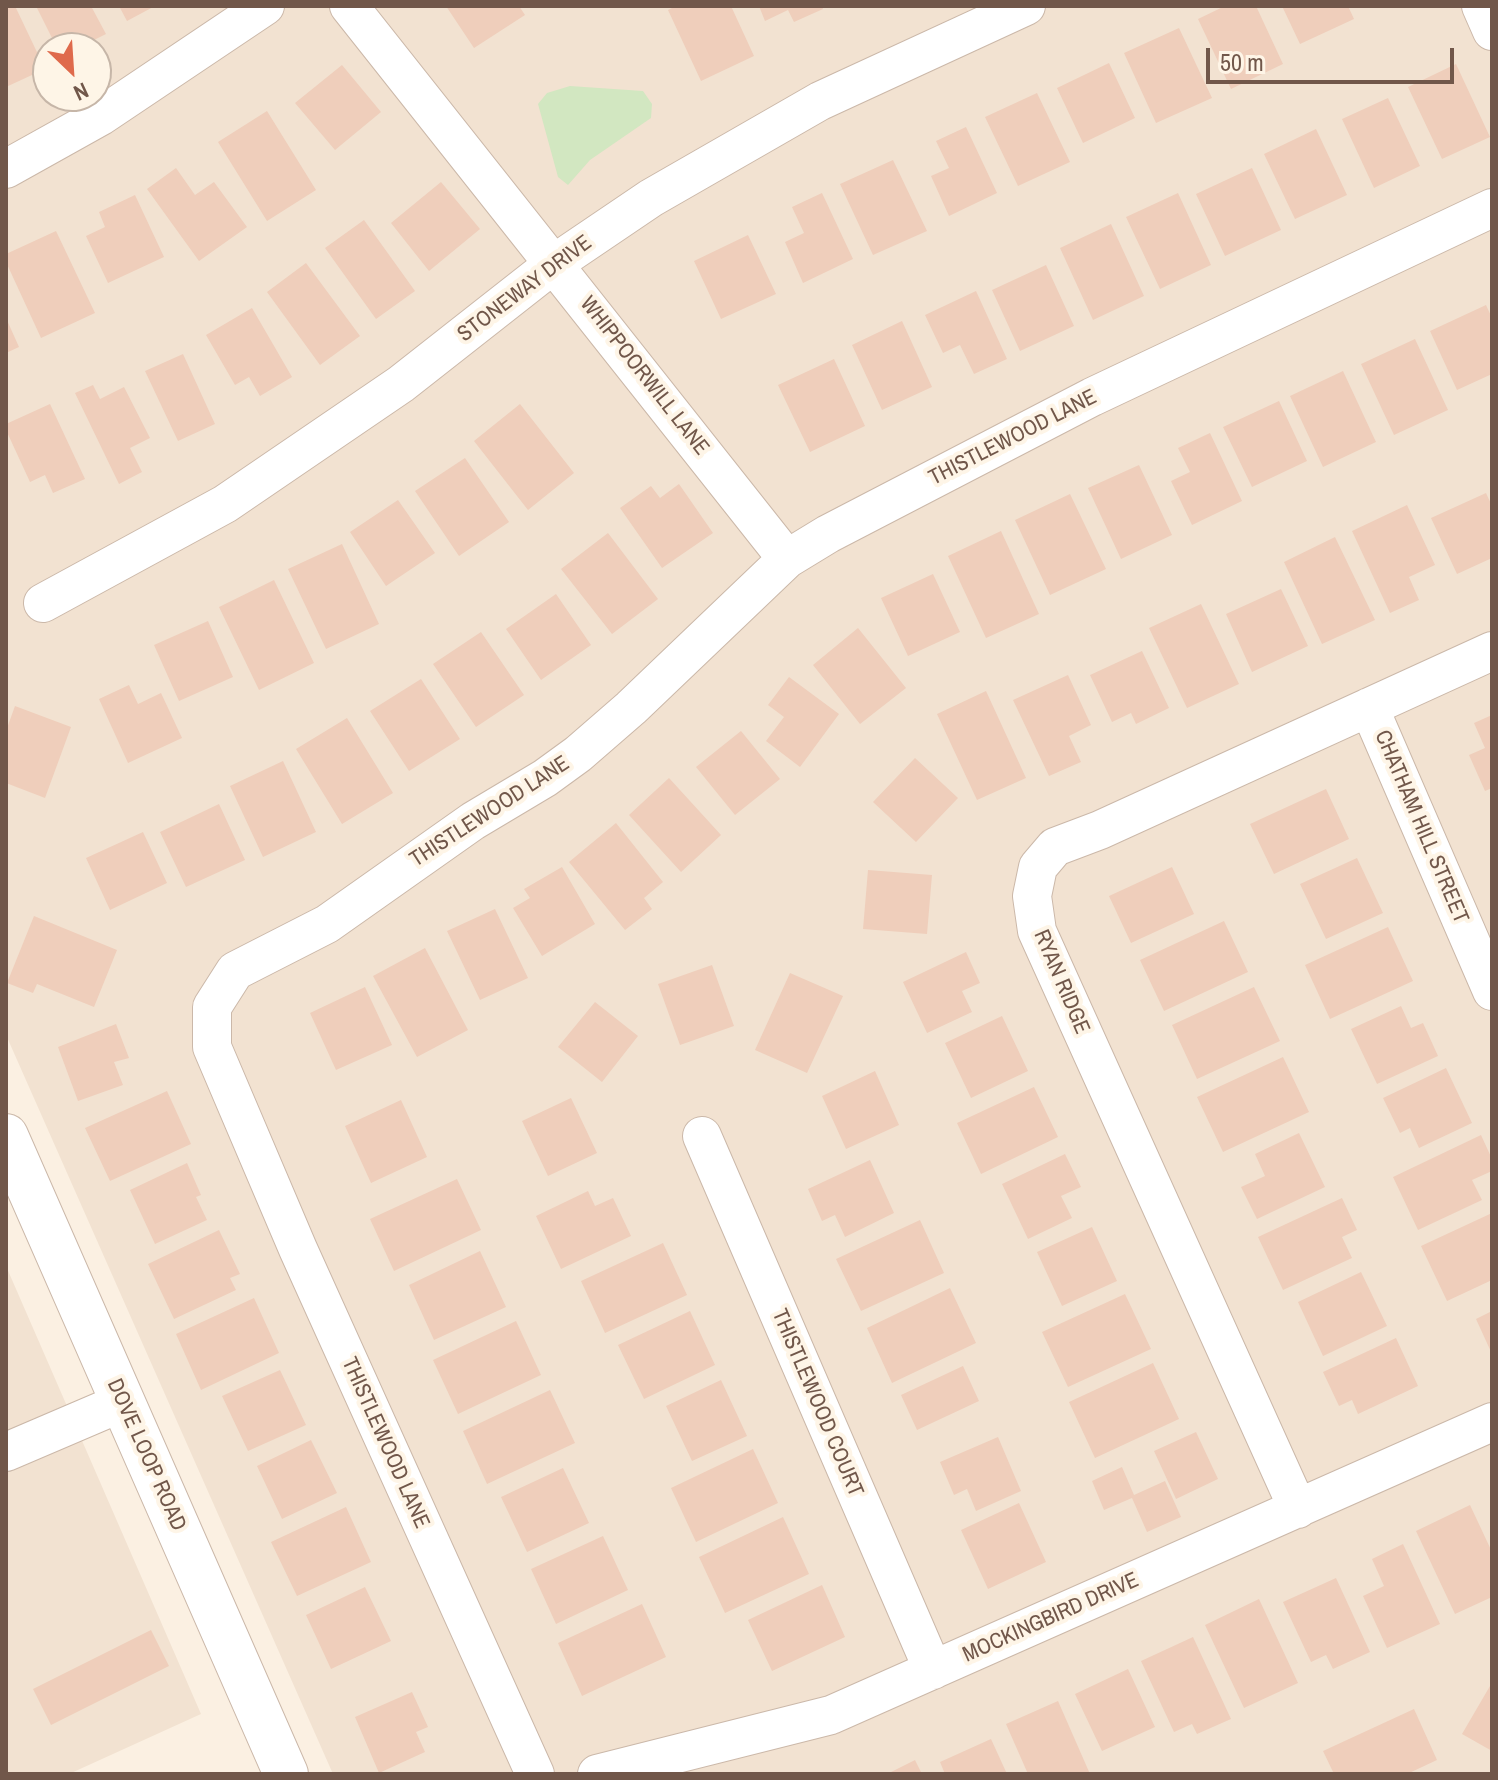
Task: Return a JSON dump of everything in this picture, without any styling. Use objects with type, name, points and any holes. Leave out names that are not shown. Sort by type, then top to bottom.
[{"type":"street","points":[[6,169],[101,116],[265,6]]},
{"type":"street","name":"WHIPPOORWILL LANE","points":[[349,6],[787,559]]},
{"type":"street","name":"STONEWAY DRIVE","points":[[43,603],[225,504],[401,384],[555,263],[651,198],[820,101],[1026,6]]},
{"type":"street","points":[[1481,6],[1492,31]]},
{"type":"street","name":"THISTLEWOOD LANE","points":[[535,1774],[298,1249],[212,1047],[212,1007],[235,971],[327,924],[473,821],[545,778],[578,754],[631,708],[787,559],[828,534],[1092,397],[1492,208]]},
{"type":"street","name":"RYAN RIDGE","points":[[1298,1509],[1037,931],[1032,896],[1038,867],[1055,847],[1100,830],[1492,651]]},
{"type":"street","name":"CHATHAM HILL STREET","points":[[1369,707],[1492,991]]},
{"type":"street","name":"DOVE LOOP ROAD","points":[[6,1136],[286,1774]]},
{"type":"street","name":"THISTLEWOOD COURT","points":[[702,1136],[933,1670]]},
{"type":"street","points":[[6,1452],[123,1402]]},
{"type":"street","name":"MOCKINGBIRD DRIVE","points":[[597,1774],[831,1715],[1492,1422]]},
{"type":"shaded area","points":[[6,6],[1492,6],[1492,1774],[333,1774],[6,1035]]},
{"type":"shaded area","points":[[6,1266],[201,1714],[69,1774],[6,1774]]},
{"type":"green space","points":[[570,86],[643,91],[652,104],[651,118],[590,160],[568,185],[558,177],[538,104],[547,93]]},
{"type":"building","points":[[6,6],[15,6],[32,42],[32,75],[6,87]]},
{"type":"building","points":[[36,6],[91,6],[105,32],[49,32]]},
{"type":"building","points":[[119,6],[155,6],[127,21]]},
{"type":"building","points":[[446,6],[519,6],[525,15],[474,48]]},
{"type":"building","points":[[676,6],[731,6],[754,56],[701,81],[668,10]]},
{"type":"building","points":[[759,6],[822,6],[823,9],[794,22],[788,10],[765,21]]},
{"type":"building","points":[[1225,6],[1256,6],[1283,64],[1231,89],[1198,19]]},
{"type":"building","points":[[1282,6],[1348,6],[1354,19],[1300,44]]},
{"type":"building","points":[[1179,28],[1212,98],[1156,123],[1124,53]]},
{"type":"building","points":[[1109,63],[1135,118],[1083,143],[1057,88]]},
{"type":"building","points":[[1456,64],[1490,137],[1442,159],[1408,87]]},
{"type":"building","points":[[342,65],[381,112],[335,150],[295,103]]},
{"type":"building","points":[[1037,93],[1070,162],[1018,186],[985,117]]},
{"type":"building","points":[[1388,98],[1420,166],[1374,188],[1342,119]]},
{"type":"building","points":[[267,111],[316,190],[267,221],[218,142]]},
{"type":"building","points":[[966,127],[997,193],[949,216],[931,176],[949,168],[936,141]]},
{"type":"building","points":[[1316,129],[1347,195],[1295,219],[1264,154]]},
{"type":"building","points":[[893,160],[927,231],[873,255],[840,184]]},
{"type":"building","points":[[176,168],[195,195],[214,182],[247,227],[199,261],[147,189]]},
{"type":"building","points":[[1252,168],[1281,230],[1225,256],[1196,194]]},
{"type":"building","points":[[441,182],[480,229],[429,271],[391,223]]},
{"type":"building","points":[[822,193],[853,259],[803,283],[785,242],[804,233],[792,207]]},
{"type":"building","points":[[1178,193],[1211,265],[1160,289],[1126,217]]},
{"type":"building","points":[[135,195],[164,257],[108,283],[86,236],[105,227],[99,212]]},
{"type":"building","points":[[364,220],[415,291],[376,319],[325,248]]},
{"type":"building","points":[[1111,224],[1144,296],[1093,320],[1060,248]]},
{"type":"building","points":[[56,231],[95,313],[41,338],[6,262],[6,254]]},
{"type":"building","points":[[748,235],[776,294],[721,319],[694,261]]},
{"type":"building","points":[[306,263],[360,336],[320,365],[267,292]]},
{"type":"building","points":[[1046,265],[1074,326],[1020,351],[992,290]]},
{"type":"building","points":[[976,291],[1007,359],[974,374],[960,345],[943,353],[925,315]]},
{"type":"building","points":[[1486,305],[1492,318],[1492,374],[1457,390],[1430,331]]},
{"type":"building","points":[[252,308],[292,377],[260,396],[249,377],[235,385],[206,335]]},
{"type":"building","points":[[6,318],[19,347],[6,353]]},
{"type":"building","points":[[902,321],[932,387],[882,410],[852,345]]},
{"type":"building","points":[[1415,339],[1448,410],[1394,435],[1361,364]]},
{"type":"building","points":[[183,354],[215,424],[178,441],[145,371]]},
{"type":"building","points":[[834,359],[865,426],[810,452],[778,385]]},
{"type":"building","points":[[1343,371],[1376,442],[1323,467],[1290,396]]},
{"type":"building","points":[[93,385],[100,399],[124,387],[150,438],[130,448],[142,472],[119,484],[75,393]]},
{"type":"building","points":[[1279,401],[1307,461],[1252,487],[1223,427]]},
{"type":"building","points":[[50,404],[85,479],[53,493],[45,475],[30,482],[6,430],[6,424]]},
{"type":"building","points":[[520,404],[574,473],[528,510],[474,441]]},
{"type":"building","points":[[1210,433],[1242,501],[1192,525],[1171,481],[1190,472],[1178,448]]},
{"type":"building","points":[[465,458],[509,522],[459,556],[415,491]]},
{"type":"building","points":[[1139,465],[1172,535],[1121,559],[1088,488]]},
{"type":"building","points":[[679,484],[713,533],[662,568],[620,508],[651,486],[660,498]]},
{"type":"building","points":[[1486,493],[1492,506],[1492,558],[1457,574],[1431,518]]},
{"type":"building","points":[[1070,494],[1106,569],[1050,595],[1015,520]]},
{"type":"building","points":[[398,500],[435,553],[386,586],[350,532]]},
{"type":"building","points":[[1407,505],[1435,565],[1409,577],[1419,600],[1390,613],[1352,531]]},
{"type":"building","points":[[1001,531],[1039,614],[986,638],[948,556]]},
{"type":"building","points":[[608,533],[658,599],[612,634],[561,569]]},
{"type":"building","points":[[1335,537],[1375,620],[1322,644],[1284,562]]},
{"type":"building","points":[[342,544],[379,624],[326,649],[288,569]]},
{"type":"building","points":[[933,574],[960,632],[908,656],[881,598]]},
{"type":"building","points":[[274,580],[314,663],[259,690],[219,607]]},
{"type":"building","points":[[1281,589],[1308,646],[1252,672],[1226,614]]},
{"type":"building","points":[[556,594],[591,645],[541,680],[506,629]]},
{"type":"building","points":[[1201,604],[1239,684],[1187,708],[1149,628]]},
{"type":"building","points":[[208,621],[233,677],[179,701],[154,645]]},
{"type":"building","points":[[858,628],[906,688],[860,724],[813,665]]},
{"type":"building","points":[[481,632],[524,695],[476,727],[433,664]]},
{"type":"building","points":[[1142,651],[1169,708],[1136,724],[1131,713],[1112,722],[1090,675]]},
{"type":"building","points":[[1068,675],[1091,725],[1069,736],[1081,762],[1049,776],[1013,700]]},
{"type":"building","points":[[789,677],[839,714],[800,767],[766,741],[784,717],[768,705]]},
{"type":"building","points":[[421,679],[460,739],[409,771],[370,711]]},
{"type":"building","points":[[129,685],[138,704],[161,693],[182,738],[128,763],[99,699]]},
{"type":"building","points":[[986,691],[1026,778],[977,800],[937,714]]},
{"type":"building","points":[[15,706],[71,727],[45,798],[6,783],[6,731]]},
{"type":"building","points":[[1492,715],[1492,788],[1485,791],[1469,755],[1485,748],[1474,723]]},
{"type":"building","points":[[347,718],[393,793],[342,824],[296,749]]},
{"type":"building","points":[[741,731],[780,779],[735,815],[696,767]]},
{"type":"building","points":[[915,758],[958,798],[916,842],[873,802]]},
{"type":"building","points":[[283,761],[316,832],[263,857],[230,786]]},
{"type":"building","points":[[669,778],[721,835],[681,872],[629,815]]},
{"type":"building","points":[[1326,789],[1349,839],[1274,874],[1250,824]]},
{"type":"building","points":[[219,804],[245,860],[186,887],[160,832]]},
{"type":"building","points":[[616,823],[663,882],[644,898],[652,909],[625,930],[569,862]]},
{"type":"building","points":[[143,832],[167,883],[110,910],[86,858]]},
{"type":"building","points":[[1357,858],[1383,913],[1326,939],[1300,884]]},
{"type":"building","points":[[562,867],[595,924],[542,956],[513,908],[530,898],[524,889]]},
{"type":"building","points":[[1172,867],[1194,914],[1131,943],[1109,896]]},
{"type":"building","points":[[868,870],[932,875],[927,934],[863,929]]},
{"type":"building","points":[[495,909],[528,978],[480,1000],[447,931]]},
{"type":"building","points":[[34,916],[117,950],[94,1007],[37,984],[33,993],[7,983]]},
{"type":"building","points":[[1224,921],[1248,972],[1164,1011],[1140,960]]},
{"type":"building","points":[[1388,927],[1413,981],[1330,1019],[1305,965]]},
{"type":"building","points":[[425,948],[468,1030],[417,1057],[373,976]]},
{"type":"building","points":[[966,952],[980,983],[962,991],[972,1012],[927,1033],[903,982]]},
{"type":"building","points":[[712,965],[734,1026],[680,1045],[658,984]]},
{"type":"building","points":[[790,973],[843,996],[807,1073],[755,1050]]},
{"type":"building","points":[[365,987],[392,1045],[336,1070],[310,1013]]},
{"type":"building","points":[[1254,987],[1280,1041],[1197,1079],[1172,1025]]},
{"type":"building","points":[[595,1002],[638,1036],[602,1082],[558,1047]]},
{"type":"building","points":[[1401,1006],[1411,1028],[1423,1023],[1438,1056],[1377,1084],[1351,1029]]},
{"type":"building","points":[[1002,1016],[1028,1071],[971,1098],[945,1043]]},
{"type":"building","points":[[116,1024],[129,1058],[114,1062],[123,1085],[78,1101],[58,1047]]},
{"type":"building","points":[[1283,1057],[1309,1112],[1223,1152],[1197,1097]]},
{"type":"building","points":[[1446,1068],[1472,1123],[1419,1148],[1410,1128],[1400,1133],[1383,1098]]},
{"type":"building","points":[[875,1071],[899,1125],[846,1149],[822,1096]]},
{"type":"building","points":[[1034,1087],[1058,1137],[981,1174],[957,1123]]},
{"type":"building","points":[[167,1091],[191,1144],[110,1181],[85,1128]]},
{"type":"building","points":[[571,1098],[597,1153],[548,1176],[522,1121]]},
{"type":"building","points":[[401,1100],[427,1157],[371,1183],[345,1126]]},
{"type":"building","points":[[1299,1133],[1325,1187],[1257,1219],[1241,1187],[1265,1176],[1255,1154]]},
{"type":"building","points":[[1481,1135],[1492,1159],[1492,1171],[1472,1180],[1482,1200],[1418,1230],[1393,1177]]},
{"type":"building","points":[[1065,1154],[1081,1187],[1061,1196],[1072,1218],[1028,1239],[1002,1184]]},
{"type":"building","points":[[870,1160],[894,1213],[845,1237],[835,1215],[822,1221],[808,1189]]},
{"type":"building","points":[[187,1163],[201,1195],[196,1197],[207,1220],[155,1244],[130,1190]]},
{"type":"building","points":[[457,1179],[481,1230],[394,1271],[370,1219]]},
{"type":"building","points":[[588,1191],[595,1206],[613,1198],[631,1236],[561,1269],[536,1216]]},
{"type":"building","points":[[1342,1198],[1357,1230],[1342,1237],[1352,1258],[1283,1290],[1258,1237]]},
{"type":"building","points":[[1492,1213],[1492,1280],[1447,1301],[1421,1246]]},
{"type":"building","points":[[920,1220],[944,1273],[861,1311],[836,1259]]},
{"type":"building","points":[[1092,1227],[1117,1281],[1062,1306],[1037,1252]]},
{"type":"building","points":[[219,1230],[240,1274],[230,1278],[236,1290],[174,1319],[148,1264]]},
{"type":"building","points":[[663,1243],[687,1295],[605,1333],[581,1281]]},
{"type":"building","points":[[480,1251],[506,1307],[434,1340],[409,1285]]},
{"type":"building","points":[[1361,1272],[1387,1326],[1323,1356],[1298,1302]]},
{"type":"building","points":[[950,1288],[976,1343],[892,1383],[867,1328]]},
{"type":"building","points":[[1125,1294],[1151,1349],[1068,1387],[1042,1332]]},
{"type":"building","points":[[254,1298],[279,1353],[201,1390],[176,1334]]},
{"type":"building","points":[[690,1311],[715,1365],[644,1399],[618,1345]]},
{"type":"building","points":[[1492,1311],[1492,1354],[1476,1319]]},
{"type":"building","points":[[516,1321],[541,1375],[458,1414],[433,1360]]},
{"type":"building","points":[[1396,1338],[1418,1386],[1358,1414],[1352,1400],[1339,1406],[1323,1372]]},
{"type":"building","points":[[1153,1363],[1179,1419],[1095,1458],[1069,1402]]},
{"type":"building","points":[[963,1366],[979,1401],[917,1430],[901,1395]]},
{"type":"building","points":[[280,1370],[306,1425],[248,1451],[222,1396]]},
{"type":"building","points":[[721,1380],[747,1436],[692,1461],[666,1406]]},
{"type":"building","points":[[550,1390],[575,1443],[487,1484],[463,1431]]},
{"type":"building","points":[[1196,1432],[1218,1479],[1176,1499],[1154,1451]]},
{"type":"building","points":[[998,1437],[1021,1491],[976,1511],[967,1489],[954,1495],[940,1462]]},
{"type":"building","points":[[311,1440],[337,1493],[282,1519],[257,1466]]},
{"type":"building","points":[[753,1449],[778,1503],[696,1542],[671,1488]]},
{"type":"building","points":[[1122,1467],[1134,1495],[1165,1481],[1181,1517],[1147,1532],[1132,1498],[1104,1510],[1092,1481]]},
{"type":"building","points":[[563,1468],[589,1523],[527,1552],[501,1497]]},
{"type":"building","points":[[1019,1503],[1046,1562],[988,1589],[961,1530]]},
{"type":"building","points":[[1470,1505],[1492,1552],[1492,1597],[1455,1614],[1416,1531]]},
{"type":"building","points":[[346,1507],[371,1562],[297,1596],[271,1542]]},
{"type":"building","points":[[783,1517],[809,1574],[725,1613],[699,1557]]},
{"type":"building","points":[[603,1536],[628,1590],[556,1624],[531,1569]]},
{"type":"building","points":[[1403,1544],[1440,1624],[1387,1648],[1363,1596],[1384,1586],[1372,1559]]},
{"type":"building","points":[[1336,1578],[1370,1652],[1333,1669],[1326,1655],[1311,1662],[1283,1602]]},
{"type":"building","points":[[822,1585],[845,1637],[772,1671],[748,1620]]},
{"type":"building","points":[[365,1587],[391,1641],[331,1669],[306,1615]]},
{"type":"building","points":[[1259,1599],[1298,1683],[1244,1708],[1205,1625]]},
{"type":"building","points":[[642,1604],[666,1657],[582,1696],[558,1643]]},
{"type":"building","points":[[151,1630],[169,1666],[51,1725],[33,1689]]},
{"type":"building","points":[[1193,1637],[1231,1719],[1197,1734],[1192,1724],[1174,1732],[1141,1661]]},
{"type":"building","points":[[1128,1669],[1155,1727],[1102,1751],[1075,1694]]},
{"type":"building","points":[[1492,1687],[1492,1751],[1462,1734]]},
{"type":"building","points":[[412,1692],[428,1727],[416,1732],[425,1752],[379,1773],[355,1717]]},
{"type":"building","points":[[1058,1701],[1090,1774],[1028,1774],[1006,1724]]},
{"type":"building","points":[[1414,1709],[1437,1760],[1407,1774],[1334,1774],[1323,1751]]},
{"type":"building","points":[[991,1739],[1007,1774],[945,1774],[940,1762]]},
{"type":"building","points":[[915,1760],[922,1774],[887,1774]]}]
